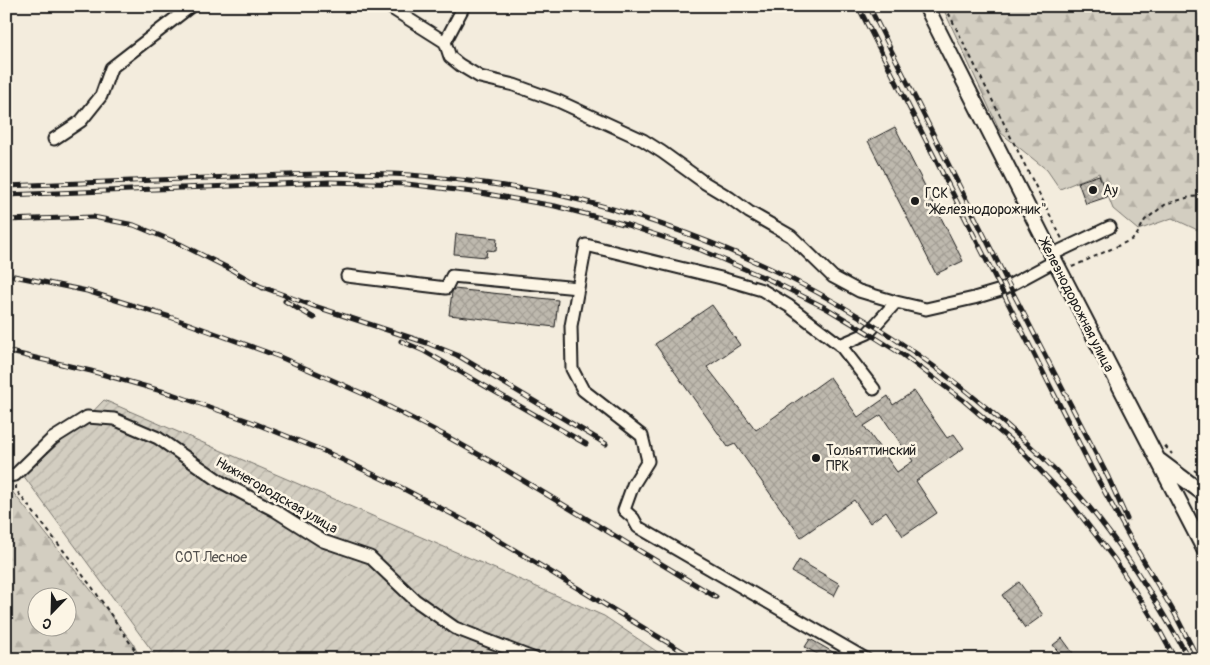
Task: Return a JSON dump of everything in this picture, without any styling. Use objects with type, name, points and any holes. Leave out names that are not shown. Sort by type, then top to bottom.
[{"type":"main road","name":"Железнодорожная улица","points":[[926,6],[1053,258],[1204,549]]},
{"type":"main road","points":[[1156,458],[1204,494]]},
{"type":"street","points":[[54,139],[81,120],[101,96],[111,68],[191,6]]},
{"type":"street","points":[[388,6],[445,42],[450,57],[480,77],[558,101],[649,144],[748,212],[791,236],[833,277],[859,291],[926,309],[974,298],[1010,287],[1053,258],[1064,248],[1110,227]]},
{"type":"street","points":[[445,42],[464,6]]},
{"type":"street","points":[[866,659],[638,527],[633,518],[624,510],[633,485],[648,461],[642,436],[583,390],[572,369],[571,326],[586,245],[762,290],[789,306],[840,345],[874,389]]},
{"type":"street","points":[[347,276],[446,288],[452,276],[578,288]]},
{"type":"street","points":[[840,345],[868,332],[896,302]]},
{"type":"street","name":"Нижнегородская улица","points":[[11,476],[52,439],[87,417],[114,419],[158,438],[221,482],[274,510],[323,541],[370,557],[415,600],[455,628],[535,659]]},
{"type":"path","points":[[945,6],[1061,237],[1072,267],[1135,238],[1145,220],[1166,204],[1204,196]]},
{"type":"path","points":[[1164,444],[1173,455]]},
{"type":"path","points":[[1188,466],[1204,477]]},
{"type":"path","points":[[11,476],[16,490],[92,587],[141,659]]},
{"type":"green space","points":[[942,6],[1204,6],[1204,233],[1172,218],[1138,230],[1113,209],[1099,173],[1060,189],[1047,170],[1001,133]]},
{"type":"green space","name":"СОТ Лесное","points":[[104,400],[604,616],[668,659],[158,659],[23,475],[81,424]]},
{"type":"green space","points":[[6,487],[11,490],[133,643],[140,659],[6,659]]},
{"type":"building","name":"ГСК \"Железнодорожник\"","points":[[895,127],[963,261],[936,274],[868,141]]},
{"type":"building","name":"Ау","points":[[1099,175],[1107,197],[1086,204],[1078,182]]},
{"type":"building","points":[[456,234],[497,238],[496,251],[487,250],[486,257],[454,254]]},
{"type":"building","points":[[454,289],[558,300],[555,327],[449,315]]},
{"type":"building","points":[[712,305],[740,345],[707,367],[756,430],[830,377],[858,417],[888,396],[893,405],[914,391],[947,438],[954,434],[964,448],[916,481],[937,513],[903,536],[886,511],[870,523],[854,500],[801,537],[735,444],[728,447],[655,344]],"holes":[[[881,415],[913,461],[897,472],[864,426]]]},
{"type":"building","points":[[799,560],[840,584],[834,596],[792,572]]},
{"type":"building","points":[[1019,582],[1043,615],[1025,628],[1002,595]]},
{"type":"building","points":[[1062,638],[1073,653],[1064,659],[1053,645]]},
{"type":"building","points":[[810,639],[845,659],[826,659],[805,647]]},
{"type":"railway","points":[[858,6],[1091,467],[1175,614],[1198,659]]},
{"type":"railway","points":[[869,6],[1108,477],[1127,519]]},
{"type":"railway","points":[[6,186],[321,174],[365,173],[424,176],[464,180],[559,195],[675,229],[732,251],[840,305],[892,337],[941,372],[1024,440],[1068,483],[1094,513],[1124,553],[1151,594],[1189,659]]},
{"type":"railway","points":[[6,195],[329,182],[407,184],[481,193],[555,206],[627,225],[701,250],[772,281],[826,308],[868,333],[903,355],[963,400],[1019,448],[1071,503],[1115,560],[1156,624],[1175,659]]},
{"type":"railway","points":[[6,220],[93,217],[134,225],[180,244],[263,288]]},
{"type":"railway","points":[[14,276],[87,291],[170,317],[280,357],[366,395],[446,436],[506,470],[716,597]]},
{"type":"railway","points":[[257,285],[457,355],[606,444]]},
{"type":"railway","points":[[285,301],[314,318]]},
{"type":"railway","points":[[401,341],[424,351],[586,444]]},
{"type":"railway","points":[[6,351],[91,371],[172,394],[249,421],[324,451],[400,487],[473,525],[695,659]]},
{"type":"place","name":"Ау","points":[[1093,190]]},
{"type":"place","name":"ГСК \"Железнодорожник\"","points":[[915,201]]},
{"type":"place","name":"Тольяттинский ПРК","points":[[816,458]]}]
